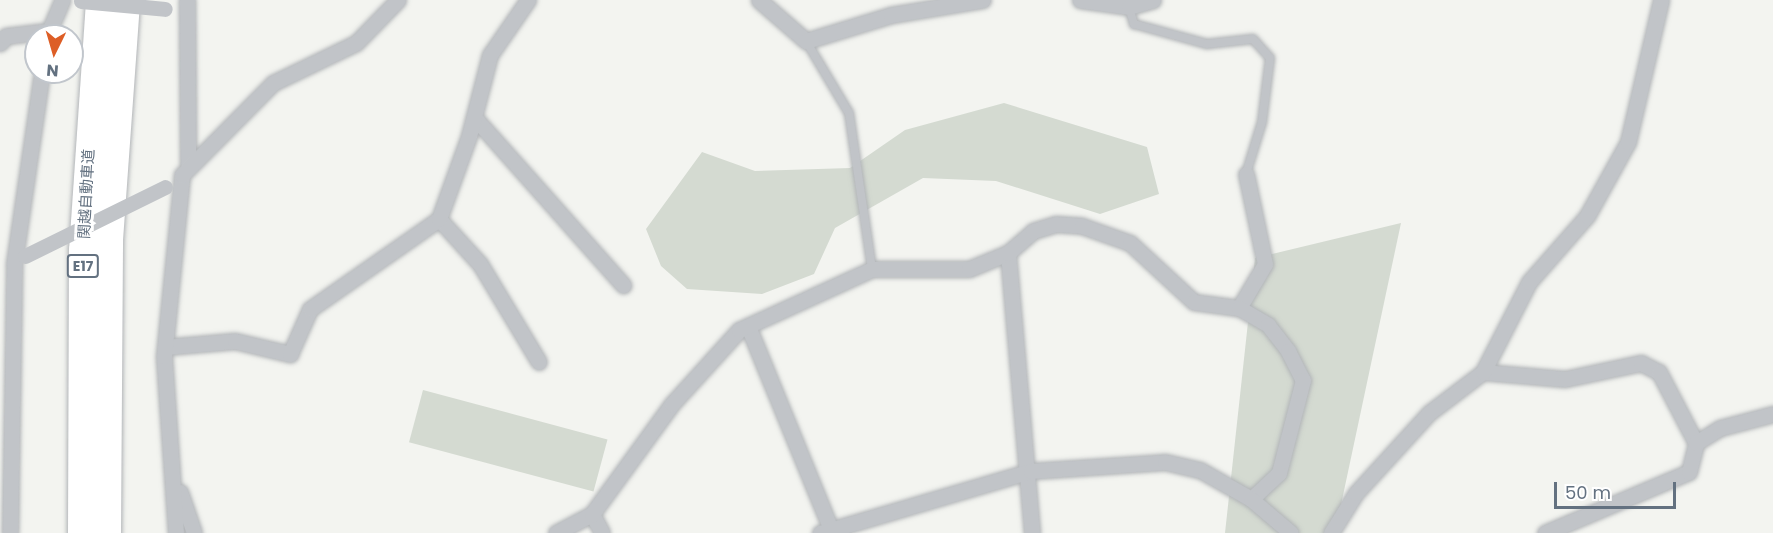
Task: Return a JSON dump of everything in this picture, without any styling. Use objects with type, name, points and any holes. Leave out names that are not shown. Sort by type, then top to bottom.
[{"type":"highway","name":"関越自動車道","points":[[82,533],[83,251],[100,0]]},
{"type":"highway","name":"関越自動車道","points":[[107,533],[109,240],[126,0]]},
{"type":"street","points":[[51,24],[62,0]]},
{"type":"street","points":[[75,0],[165,9],[187,6],[185,169],[165,347],[176,533]]},
{"type":"street","points":[[13,264],[165,187],[273,82],[356,43],[398,0]]},
{"type":"street","points":[[165,347],[235,341],[290,354],[310,309],[439,219],[474,117],[490,55],[528,0]]},
{"type":"street","points":[[759,0],[806,41],[891,15],[983,0]]},
{"type":"street","points":[[1080,0],[1129,7],[1153,0]]},
{"type":"street","points":[[1331,533],[1356,493],[1430,413],[1483,372],[1529,282],[1587,216],[1628,142],[1661,0]]},
{"type":"street","points":[[0,43],[6,36],[24,35]]},
{"type":"street","points":[[10,533],[13,264],[40,84]]},
{"type":"street","points":[[474,117],[623,285]]},
{"type":"street","points":[[1239,308],[1265,264],[1250,213],[1246,174]]},
{"type":"street","points":[[439,219],[480,264],[539,362]]},
{"type":"street","points":[[556,533],[592,514],[672,404],[748,326],[872,269],[969,269],[1008,253],[1033,231],[1056,224],[1082,226],[1130,243],[1194,302],[1239,308],[1268,325],[1303,380],[1279,473],[1251,499]]},
{"type":"street","points":[[1008,253],[1005,267],[1031,471],[1032,533]]},
{"type":"street","points":[[748,326],[826,531],[1031,471],[1165,462],[1200,470],[1251,499],[1291,533]]},
{"type":"street","points":[[1483,372],[1565,380],[1641,363],[1659,372],[1696,443],[1689,472],[1545,533]]},
{"type":"street","points":[[1696,443],[1720,428],[1773,414]]},
{"type":"street","points":[[173,466],[194,533]]},
{"type":"street","points":[[592,514],[602,533]]},
{"type":"lane","points":[[1129,7],[1134,24],[1207,44],[1253,39],[1270,58],[1262,122],[1246,174]]},
{"type":"lane","points":[[806,41],[849,113],[872,269]]},
{"type":"shaded area","points":[[1004,103],[1147,147],[1159,194],[1100,214],[996,181],[923,178],[835,228],[814,274],[762,294],[687,289],[661,266],[646,229],[702,152],[755,171],[850,168],[905,130]]},
{"type":"shaded area","points":[[1401,223],[1335,533],[1225,533],[1255,258]]},
{"type":"shaded area","points":[[423,390],[607,439],[594,492],[409,442]]}]
